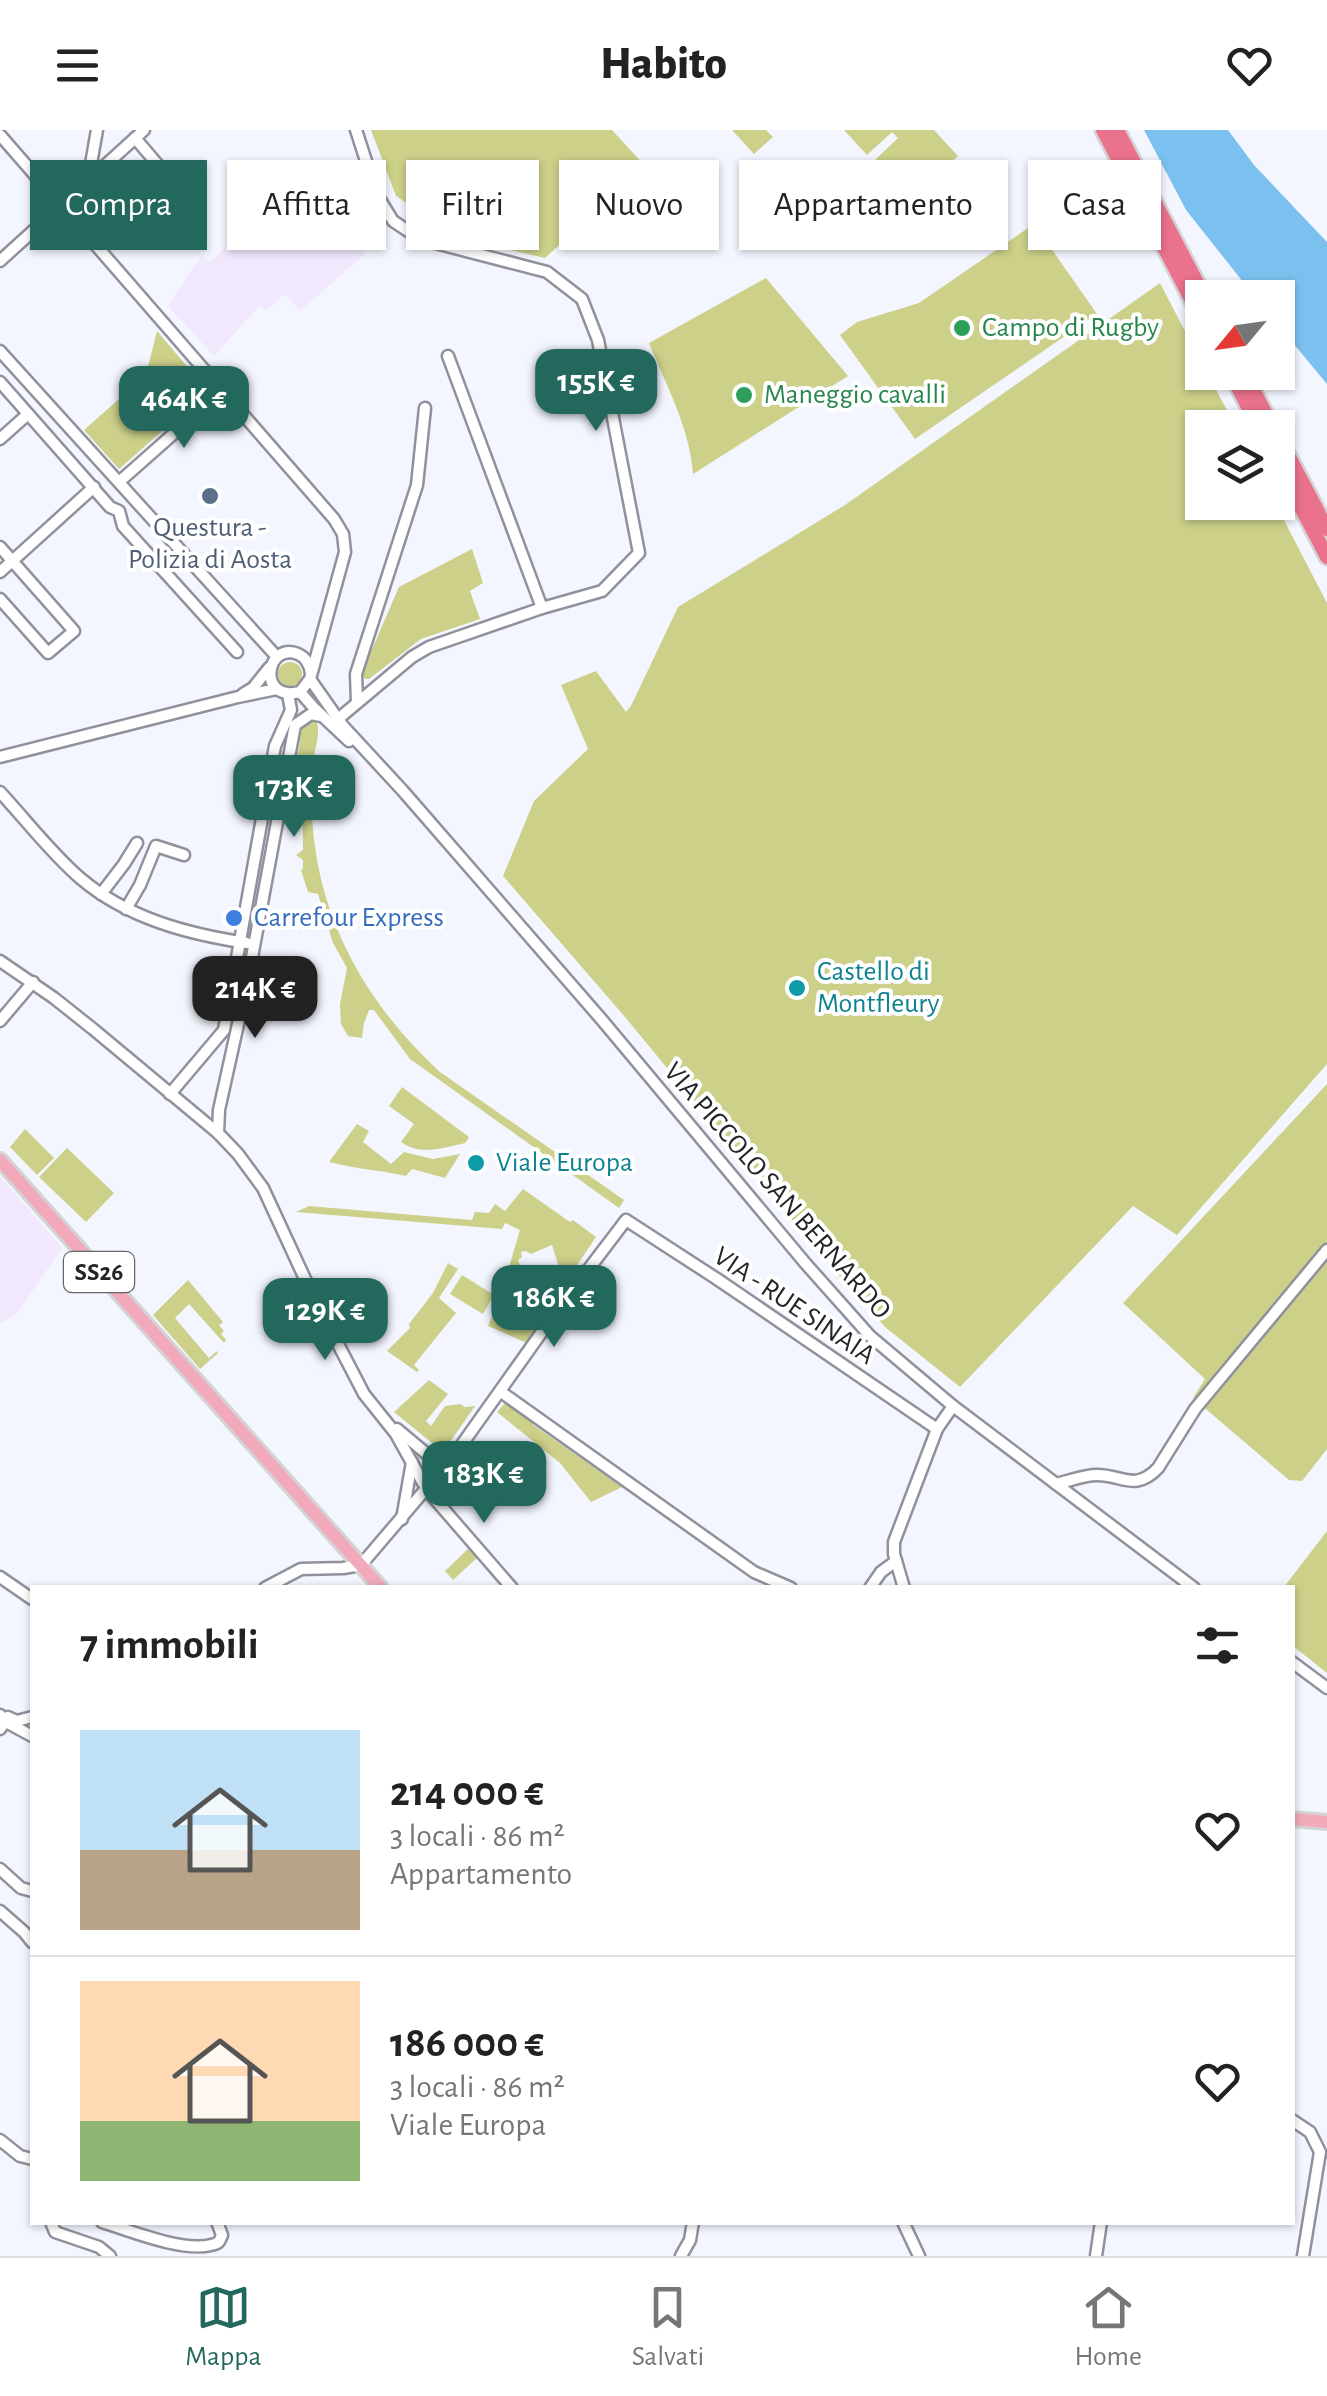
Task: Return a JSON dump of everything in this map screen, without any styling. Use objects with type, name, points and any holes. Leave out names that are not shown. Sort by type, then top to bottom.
[{"type":"highway","points":[[1102,130],[1185,288]]},
{"type":"highway","points":[[1116,130],[1195,280]]},
{"type":"highway","points":[[1295,468],[1327,529]]},
{"type":"highway","points":[[1295,496],[1327,557]]},
{"type":"main road","name":"SS26","points":[[2,1162],[378,1585]]},
{"type":"main road","points":[[1295,1819],[1327,1822]]},
{"type":"street","points":[[92,160],[98,130]]},
{"type":"street","points":[[338,719],[412,656],[542,608],[602,591],[638,553],[598,340],[582,299],[547,272],[420,240],[392,221],[376,196],[356,130]]},
{"type":"street","points":[[111,160],[139,134],[159,160]]},
{"type":"street","points":[[0,135],[30,170]]},
{"type":"street","points":[[0,261],[30,234]]},
{"type":"street","points":[[0,757],[183,714],[238,697],[293,693],[311,676],[345,552],[343,534],[317,498],[99,250]]},
{"type":"street","points":[[0,351],[245,620],[274,661]]},
{"type":"street","points":[[448,356],[542,608]]},
{"type":"street","points":[[0,382],[110,507],[118,511],[123,526],[237,652]]},
{"type":"street","points":[[118,482],[222,390]]},
{"type":"street","points":[[355,705],[356,674],[418,485],[425,408]]},
{"type":"street","points":[[0,439],[28,414]]},
{"type":"street","points":[[0,572],[94,487]]},
{"type":"street","points":[[118,511],[133,498]]},
{"type":"street","points":[[0,547],[74,631],[48,652],[0,599]]},
{"type":"street","points":[[245,620],[268,653],[263,678]]},
{"type":"street","points":[[238,697],[253,688],[274,661],[286,653],[304,657],[310,664],[311,676]]},
{"type":"street","points":[[218,1133],[298,702],[293,693],[272,682],[274,661]]},
{"type":"street","name":"VIA PICCOLO SAN BERNARDO","points":[[311,676],[338,719],[602,1020],[870,1336],[954,1406],[1190,1585]]},
{"type":"street","points":[[170,1094],[224,1030],[275,746],[292,710],[293,693]]},
{"type":"street","name":"VIA PICCOLO SAN BERNARDO","points":[[293,693],[330,719],[338,719]]},
{"type":"street","name":"VIA PICCOLO SAN BERNARDO","points":[[293,693],[381,767]]},
{"type":"street","name":"VIA PICCOLO SAN BERNARDO","points":[[355,705],[355,734],[381,767]]},
{"type":"street","points":[[295,724],[311,714],[322,716]]},
{"type":"street","points":[[0,792],[75,874],[126,909],[155,922],[254,944]]},
{"type":"street","points":[[102,894],[137,843]]},
{"type":"street","points":[[126,909],[156,846],[184,855]]},
{"type":"street","points":[[0,961],[34,982],[218,1133],[238,1154],[263,1188],[364,1394],[386,1420],[427,1490],[509,1585]]},
{"type":"street","points":[[0,1020],[34,982]]},
{"type":"street","name":"VIA - RUE SINAIA","points":[[500,1392],[626,1220],[937,1429]]},
{"type":"street","points":[[1056,1484],[1094,1474],[1131,1482],[1151,1476],[1195,1408],[1327,1250]]},
{"type":"street","points":[[271,1585],[301,1569],[361,1565],[427,1490],[438,1467],[454,1457],[500,1392],[754,1572],[785,1585]]},
{"type":"street","points":[[903,1585],[894,1542],[937,1429],[954,1406]]},
{"type":"street","points":[[386,1420],[438,1467]]},
{"type":"street","points":[[412,1460],[417,1457],[438,1467]]},
{"type":"street","points":[[402,1519],[412,1460]]},
{"type":"street","points":[[872,1585],[896,1561]]},
{"type":"street","points":[[0,1577],[30,1597]]},
{"type":"street","points":[[1295,1664],[1327,1688]]},
{"type":"street","points":[[30,1718],[17,1721],[8,1717],[2,1722],[30,1735]]},
{"type":"street","points":[[0,1870],[20,1888],[30,1890]]},
{"type":"street","points":[[0,1912],[30,1940]]},
{"type":"street","points":[[1295,2122],[1318,2143],[1324,2163],[1303,2256]]},
{"type":"street","points":[[0,2140],[30,2159]]},
{"type":"street","points":[[52,2225],[54,2232],[99,2247],[110,2256]]},
{"type":"street","points":[[113,2225],[174,2242],[211,2245],[222,2235],[219,2225]]},
{"type":"street","points":[[681,2256],[692,2225]]},
{"type":"street","points":[[904,2225],[919,2256]]},
{"type":"street","points":[[1096,2256],[1101,2225]]},
{"type":"shaded area","points":[[227,245],[227,250],[363,250],[365,254],[300,311],[285,294],[266,311],[260,305],[214,356],[168,306],[201,256],[210,262]]},
{"type":"shaded area","points":[[0,1176],[62,1248],[16,1315],[0,1323]]},
{"type":"green space","points":[[371,130],[612,130],[640,160],[559,160],[559,245],[545,258],[510,250],[539,250],[539,160],[406,160],[406,203],[396,196],[386,160],[382,160]]},
{"type":"green space","points":[[732,130],[766,130],[773,137],[754,154]]},
{"type":"green space","points":[[844,130],[934,130],[958,156],[954,160],[875,160],[898,138],[892,132],[867,155]]},
{"type":"green space","name":"Campo di Rugby","points":[[1028,228],[1028,250],[1052,250],[1097,314],[915,439],[840,335],[857,322],[919,303],[996,250],[1008,250],[1008,242]]},
{"type":"green space","name":"Maneggio cavalli","points":[[766,278],[848,376],[693,474],[682,423],[649,343]]},
{"type":"green space","points":[[1160,283],[1185,331],[1185,390],[1216,390],[1227,410],[1185,410],[1185,520],[1284,520],[1327,603],[1327,1064],[1177,1235],[1133,1206],[960,1387],[885,1327],[503,876],[534,801],[588,749],[561,685],[596,671],[626,712],[678,607],[845,505]]},
{"type":"green space","points":[[157,331],[190,370],[186,374],[191,380],[196,377],[208,391],[119,469],[84,430],[146,375]]},
{"type":"green space","points":[[472,549],[483,583],[470,591],[480,619],[421,639],[365,679],[363,670],[399,587]]},
{"type":"green space","points":[[290,662],[302,674],[290,686],[278,674]]},
{"type":"green space","points":[[312,718],[318,728],[312,816],[321,880],[343,941],[375,998],[440,1072],[624,1200],[619,1208],[410,1059],[374,1010],[369,1010],[362,1038],[348,1036],[341,1024],[340,1004],[347,968],[333,943],[318,894],[308,892],[301,870],[303,860],[296,855],[303,850],[302,776],[295,775],[302,726]]},
{"type":"green space","points":[[1327,1084],[1327,1449],[1302,1481],[1289,1480],[1193,1398],[1205,1379],[1123,1303]]},
{"type":"green space","points":[[402,1087],[469,1137],[465,1143],[424,1150],[401,1142],[414,1124],[389,1106]]},
{"type":"green space","points":[[357,1124],[369,1131],[363,1142],[391,1164],[404,1152],[433,1159],[460,1154],[445,1178],[412,1169],[406,1176],[329,1162]]},
{"type":"green space","points":[[25,1129],[54,1158],[37,1175],[10,1147]]},
{"type":"green space","points":[[67,1148],[114,1193],[86,1222],[39,1177]]},
{"type":"green space","points":[[523,1189],[596,1237],[567,1280],[563,1280],[552,1245],[531,1254],[521,1252],[518,1260],[522,1272],[532,1270],[534,1276],[540,1275],[542,1283],[525,1288],[524,1302],[551,1297],[556,1301],[527,1343],[488,1326],[520,1230],[505,1223],[502,1229],[296,1212],[309,1206],[472,1220],[475,1212],[489,1213],[495,1204],[505,1211]]},
{"type":"green space","points":[[448,1263],[458,1269],[439,1298],[456,1313],[414,1365],[417,1372],[387,1351],[410,1328]]},
{"type":"green space","points":[[462,1275],[494,1295],[483,1314],[450,1294]]},
{"type":"green space","points":[[188,1280],[223,1322],[219,1325],[226,1340],[224,1343],[189,1304],[175,1318],[209,1358],[218,1353],[200,1369],[153,1315]]},
{"type":"green space","points":[[429,1380],[448,1394],[426,1421],[431,1426],[445,1406],[475,1406],[443,1452],[394,1412]]},
{"type":"green space","points":[[505,1403],[622,1487],[591,1502],[560,1463],[497,1412]]},
{"type":"green space","points":[[1327,1531],[1327,1673],[1295,1648],[1295,1585],[1286,1585]]},
{"type":"green space","points":[[470,1547],[478,1557],[453,1580],[445,1571]]},
{"type":"water","points":[[1144,130],[1228,130],[1254,165],[1327,242],[1327,384],[1295,345],[1295,280],[1242,280],[1186,210]]},
{"type":"waterway","points":[[1326,2158],[1327,2154]]},
{"type":"waterway","points":[[1316,2205],[1322,2173]]},
{"type":"place","name":"Campo di Rugby","points":[[962,328]]},
{"type":"place","name":"Maneggio cavalli","points":[[744,395]]},
{"type":"place","name":"Questura - Polizia di Aosta","points":[[210,496]]},
{"type":"place","name":"Carrefour Express","points":[[234,918]]},
{"type":"place","name":"Castello di Montfleury","points":[[797,988]]},
{"type":"place","name":"Viale Europa","points":[[476,1163]]}]
